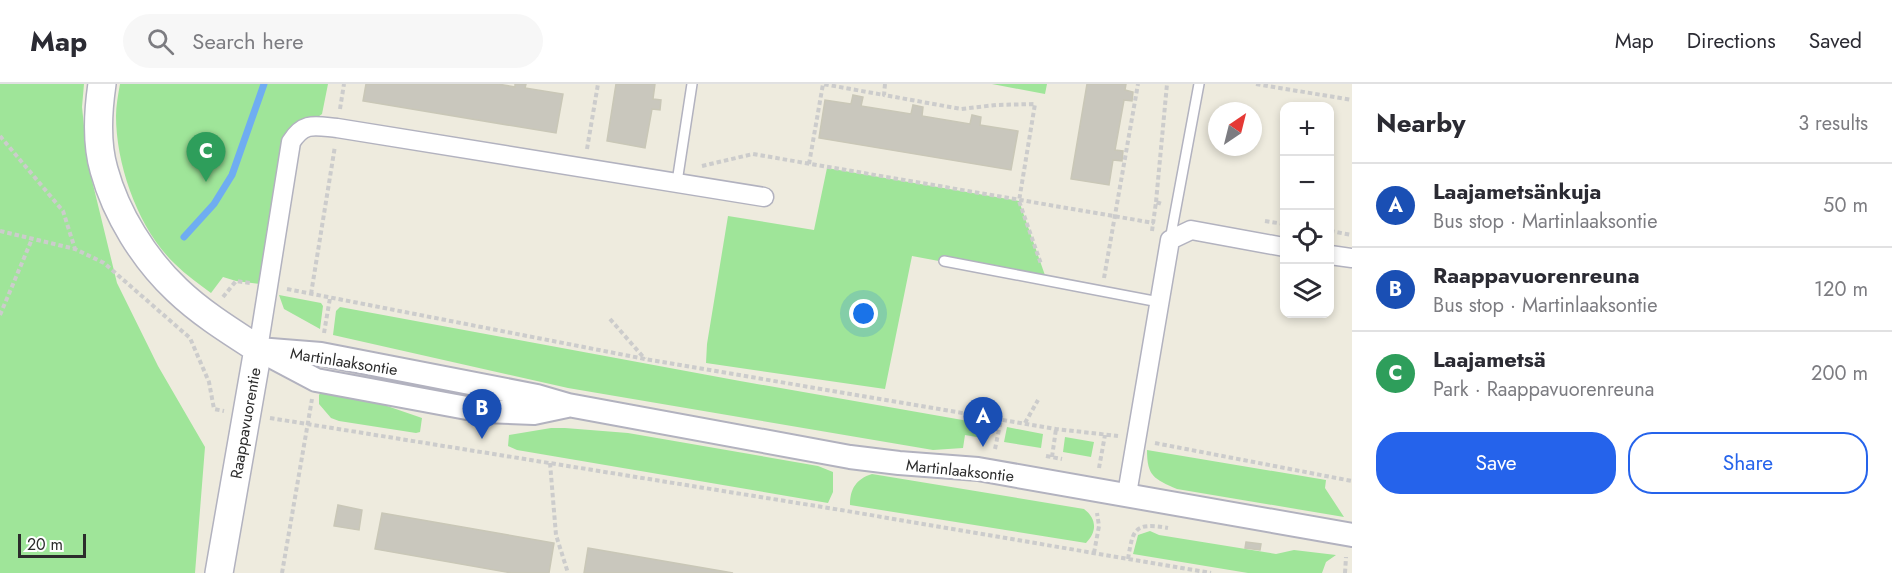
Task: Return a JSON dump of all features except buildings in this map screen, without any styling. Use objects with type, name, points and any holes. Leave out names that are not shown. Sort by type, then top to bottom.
[{"type":"main road","name":"Raappavuorentie","points":[[102,84],[99,105],[103,169],[116,203],[132,234],[176,289],[207,316],[258,349],[219,573]]},
{"type":"street","points":[[258,349],[291,142],[297,132],[307,126],[338,128],[583,168],[678,177],[764,197]]},
{"type":"street","points":[[1127,494],[1170,240],[1191,231],[1280,246]]},
{"type":"street","points":[[1334,256],[1352,258]]},
{"type":"street","name":"Martinlaaksontie","points":[[258,349],[321,354],[527,394],[568,405],[850,457],[978,469],[1352,535]]},
{"type":"street","name":"Martinlaaksontie","points":[[258,349],[316,380],[483,411],[534,413],[568,405]]},
{"type":"lane","points":[[678,177],[692,84]]},
{"type":"lane","points":[[1170,240],[1199,84]]},
{"type":"lane","points":[[944,261],[1159,302]]},
{"type":"path","points":[[311,294],[344,84]]},
{"type":"path","points":[[583,168],[598,84]]},
{"type":"path","points":[[809,164],[823,84],[961,109],[1035,104],[1019,201],[1047,281]]},
{"type":"path","points":[[884,95],[885,84]]},
{"type":"path","points":[[1101,291],[1138,84]]},
{"type":"path","points":[[1156,202],[1167,84]]},
{"type":"path","points":[[1256,84],[1352,100]]},
{"type":"path","points":[[0,135],[63,211],[75,249]]},
{"type":"path","points":[[678,177],[753,154],[1154,223]]},
{"type":"path","points":[[0,231],[75,249],[104,262],[190,338],[209,382],[214,409],[1211,573]]},
{"type":"path","points":[[1334,232],[1352,235]]},
{"type":"path","points":[[0,315],[32,239]]},
{"type":"path","points":[[190,338],[236,281],[268,285],[645,359],[1001,420],[1137,440],[1352,481]]},
{"type":"path","points":[[321,354],[330,298]]},
{"type":"path","points":[[610,319],[645,359]]},
{"type":"path","points":[[282,573],[316,380]]},
{"type":"path","points":[[1025,423],[1038,400]]},
{"type":"path","points":[[995,449],[1001,420]]},
{"type":"path","points":[[1052,457],[1056,429]]},
{"type":"path","points":[[550,463],[556,535],[568,573]]},
{"type":"path","points":[[1128,559],[1131,539],[1139,527],[1172,528]]},
{"type":"path","points":[[1345,573],[1346,557]]},
{"type":"green space","points":[[0,84],[84,84],[82,107],[88,164],[117,283],[158,366],[205,447],[195,573],[0,573]]},
{"type":"green space","points":[[120,84],[328,84],[322,114],[297,132],[268,285],[223,277],[211,293],[184,272],[162,250],[141,215],[125,176],[117,135],[116,112]]},
{"type":"green space","points":[[992,84],[1047,84],[1045,94]]},
{"type":"green space","points":[[827,168],[1019,201],[1047,281],[912,256],[885,389],[706,363],[707,344],[728,216],[814,230]]},
{"type":"green space","points":[[279,295],[321,303],[323,306],[320,329],[284,309]]},
{"type":"green space","points":[[340,307],[991,425],[988,439],[965,435],[963,448],[933,450],[568,388],[333,335],[336,311]]},
{"type":"green space","points":[[323,389],[355,395],[422,418],[420,432],[331,418],[319,404],[319,395]]},
{"type":"green space","points":[[1007,427],[1043,434],[1041,448],[1004,442]]},
{"type":"green space","points":[[551,428],[628,433],[818,466],[833,472],[833,492],[828,503],[517,450],[508,446],[509,435]]},
{"type":"green space","points":[[1065,437],[1094,442],[1091,457],[1063,452]]},
{"type":"green space","points":[[1147,450],[1326,480],[1325,488],[1344,517],[1177,489],[1153,476],[1148,466]]},
{"type":"green space","points":[[872,474],[1084,509],[1091,516],[1094,529],[1086,543],[850,505],[855,485]]},
{"type":"green space","points":[[1150,531],[1159,535],[1276,554],[1294,550],[1336,555],[1326,562],[1322,573],[1248,573],[1133,554],[1138,535]]},
{"type":"waterway","points":[[184,237],[214,204],[232,175],[264,84]]},
{"type":"place","name":"Laajametsä","points":[[206,182]]},
{"type":"place","name":"Raappavuorenreuna","points":[[482,439]]},
{"type":"place","name":"Laajametsänkuja","points":[[983,447]]}]
